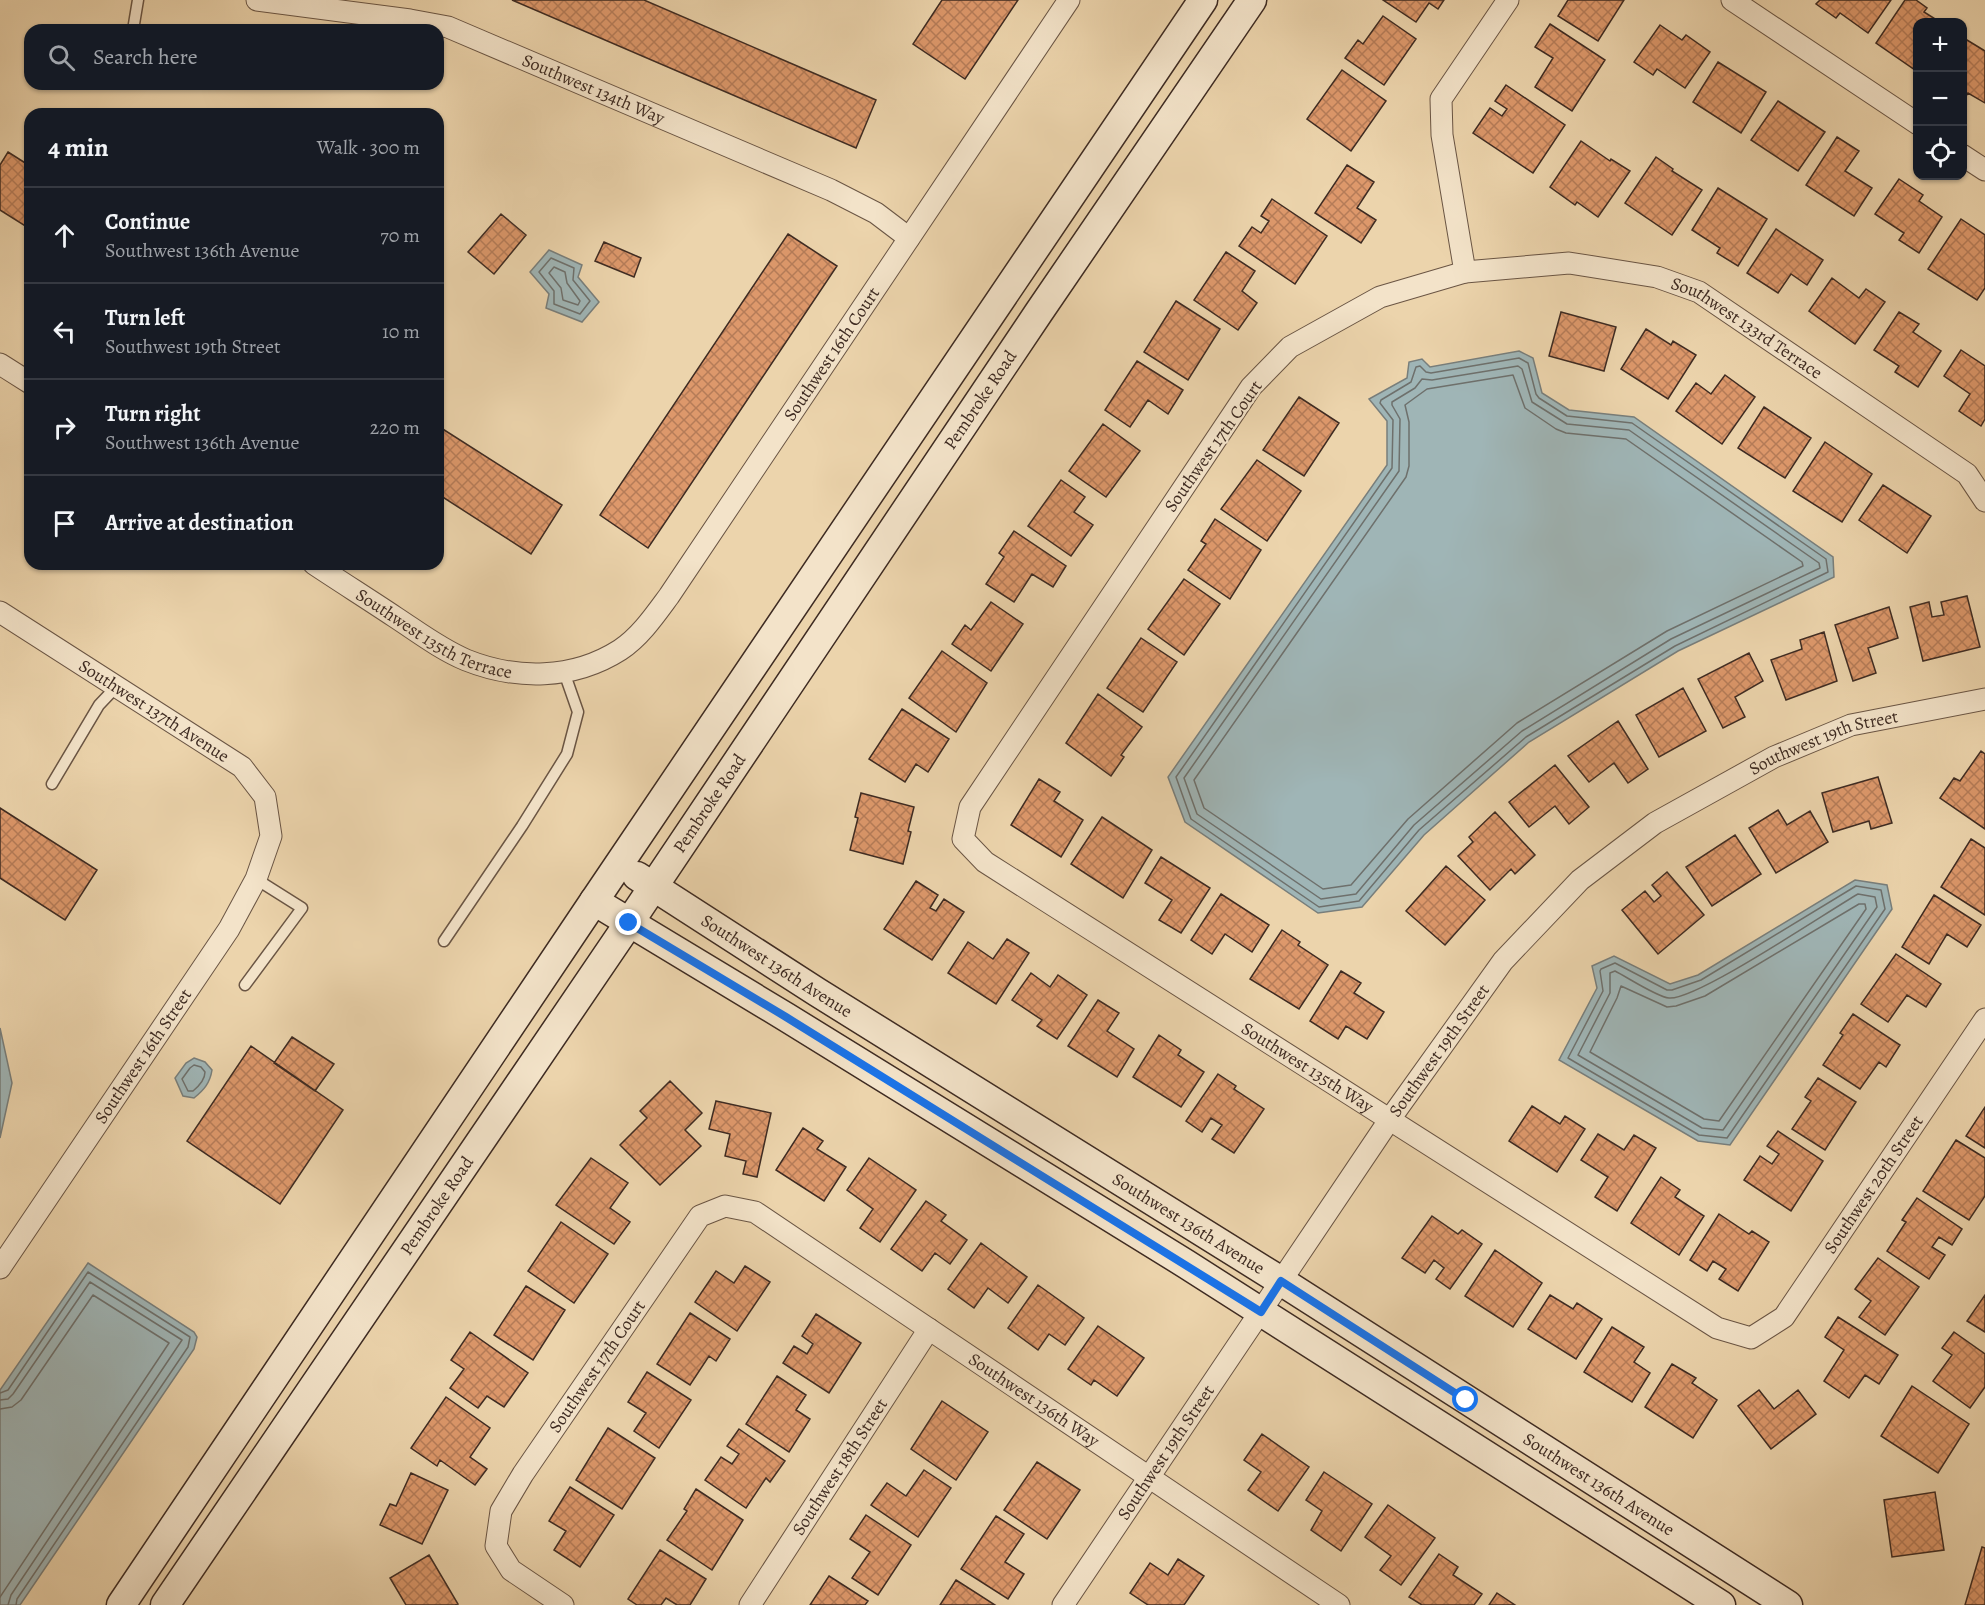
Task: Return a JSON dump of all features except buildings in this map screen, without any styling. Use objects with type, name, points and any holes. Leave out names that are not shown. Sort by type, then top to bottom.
[{"type":"main road","points":[[121,1605],[594,900],[1203,0]]},
{"type":"main road","name":"Pembroke Road","points":[[165,1605],[1252,0]]},
{"type":"main road","name":"Southwest 136th Avenue","points":[[619,864],[818,992],[1281,1281],[1788,1605]]},
{"type":"main road","name":"Southwest 136th Avenue","points":[[594,900],[1261,1312],[1721,1605]]},
{"type":"street","name":"Southwest 134th Way","points":[[257,0],[432,24]]},
{"type":"street","name":"Southwest 16th Court","points":[[564,672],[580,668],[621,650],[655,617],[1069,0]]},
{"type":"street","points":[[1465,272],[1442,135],[1441,99],[1508,0]]},
{"type":"street","points":[[1732,0],[1913,121]]},
{"type":"street","name":"Southwest 134th Way","points":[[444,26],[831,190],[876,213],[909,238]]},
{"type":"street","points":[[1967,157],[1985,170]]},
{"type":"street","name":"Southwest 133rd Terrace","points":[[1465,272],[1569,263],[1657,278],[1699,292],[1966,474],[1985,501]]},
{"type":"street","name":"Southwest 17th Court","points":[[963,839],[970,807],[1251,387],[1290,347],[1380,297],[1465,272]]},
{"type":"street","points":[[0,364],[24,379]]},
{"type":"street","name":"Southwest 135th Terrace","points":[[323,570],[440,646],[465,659],[489,668],[513,673],[536,675],[564,672]]},
{"type":"street","name":"Southwest 137th Avenue","points":[[0,612],[242,767],[265,797],[271,836]]},
{"type":"street","name":"Southwest 19th Street","points":[[1063,1605],[1390,1119],[1503,961],[1580,880],[1656,823],[1774,757],[1851,725],[1985,699]]},
{"type":"street","name":"Southwest 16th Street","points":[[0,1268],[229,929],[256,879],[271,836]]},
{"type":"street","name":"Southwest 135th Way","points":[[963,839],[985,862],[1717,1328],[1751,1338]]},
{"type":"street","name":"Southwest 20th Street","points":[[1751,1338],[1784,1317],[1985,1018]]},
{"type":"street","name":"Southwest 17th Court","points":[[563,1605],[512,1570],[496,1546],[501,1510],[523,1474],[700,1216],[725,1206]]},
{"type":"street","name":"Southwest 136th Way","points":[[725,1206],[755,1212],[1338,1605]]},
{"type":"street","name":"Southwest 18th Street","points":[[750,1605],[929,1329]]},
{"type":"lane","points":[[134,24],[138,0]]},
{"type":"lane","points":[[444,941],[522,826],[567,754],[578,712],[564,672]]},
{"type":"lane","points":[[52,784],[99,705],[117,686]]},
{"type":"lane","points":[[245,985],[302,908],[256,879]]},
{"type":"water","points":[[549,250],[582,265],[578,277],[599,302],[582,322],[546,308],[549,294],[530,272]]},
{"type":"water","points":[[1519,351],[1533,358],[1542,393],[1569,410],[1634,417],[1833,557],[1834,577],[1678,651],[1529,742],[1424,835],[1362,907],[1318,913],[1185,822],[1168,777],[1387,465],[1387,421],[1369,399],[1407,378],[1409,362],[1422,359],[1430,367]]},
{"type":"water","points":[[1855,880],[1887,885],[1892,909],[1730,1145],[1698,1141],[1559,1060],[1597,988],[1592,966],[1614,956],[1670,984],[1698,975]]},
{"type":"water","points":[[0,1028],[12,1083],[0,1138]]},
{"type":"water","points":[[194,1058],[205,1062],[212,1070],[206,1086],[194,1098],[183,1096],[175,1078],[186,1063]]},
{"type":"water","points":[[88,1263],[194,1332],[197,1337],[194,1349],[20,1605],[0,1605],[0,1390]]},
{"type":"route","points":[[629,923],[786,1017],[1261,1312],[1281,1281],[1466,1400]]}]
